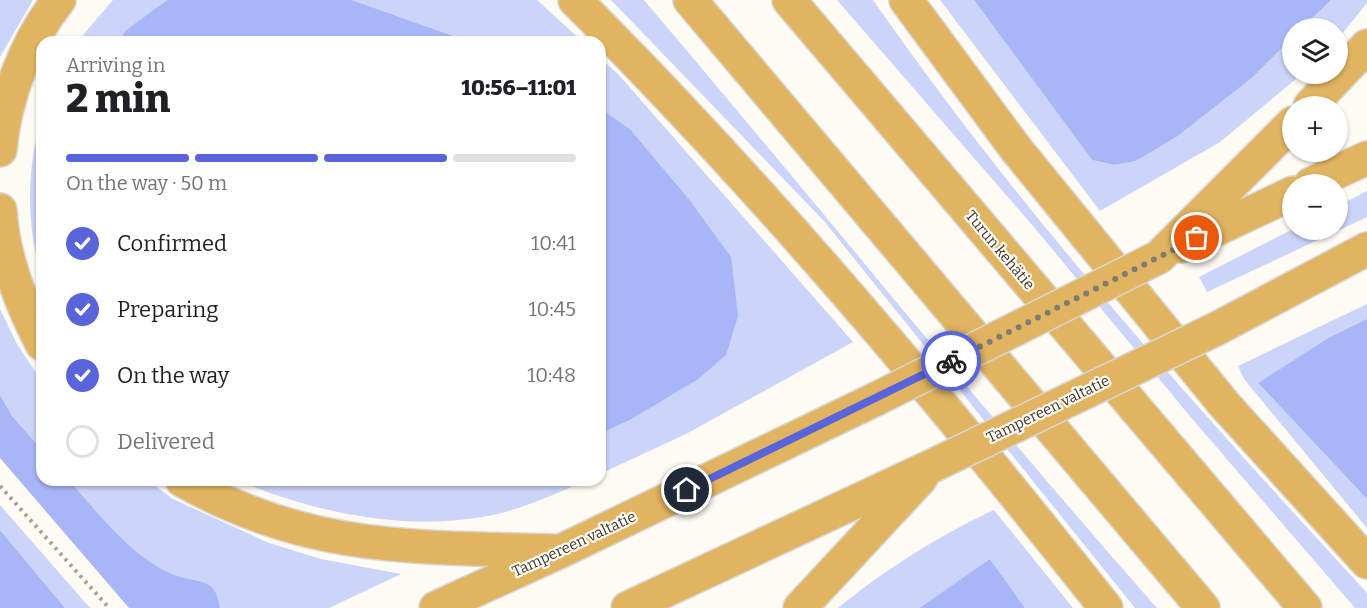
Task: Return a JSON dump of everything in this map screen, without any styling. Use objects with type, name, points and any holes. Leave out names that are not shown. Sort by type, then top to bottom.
[{"type":"highway","points":[[0,150],[7,109],[26,56],[40,27],[59,0]]},
{"type":"highway","points":[[575,0],[669,94],[828,268],[1106,608]]},
{"type":"highway","points":[[690,0],[1203,608]]},
{"type":"highway","name":"Turun kehätie","points":[[789,0],[1305,608]]},
{"type":"highway","points":[[906,0],[1016,149],[1217,395],[1367,562]]},
{"type":"highway","points":[[1320,96],[1367,46]]},
{"type":"highway","points":[[1159,257],[1282,134]]},
{"type":"highway","points":[[1333,174],[1367,158]]},
{"type":"highway","name":"Tampereen valtatie","points":[[435,608],[561,551],[876,399],[1159,257],[1282,198]]},
{"type":"highway","points":[[0,210],[3,241],[12,273],[21,300],[36,331]]},
{"type":"highway","name":"Tampereen valtatie","points":[[628,608],[932,466],[1216,329],[1367,249]]},
{"type":"highway","points":[[800,608],[932,466]]},
{"type":"highway","points":[[194,486],[257,516],[296,529],[347,540],[401,547],[561,551]]},
{"type":"path","points":[[0,486],[109,608]]},
{"type":"shaded area","points":[[0,0],[33,0],[0,57]]},
{"type":"shaded area","points":[[113,0],[167,0],[126,30],[122,36],[82,36]]},
{"type":"shaded area","points":[[167,0],[352,0],[453,36],[122,36],[126,30]]},
{"type":"shaded area","points":[[352,0],[537,0],[576,36],[453,36]]},
{"type":"shaded area","points":[[611,0],[644,0],[1027,458],[1157,608],[1135,608],[824,221]]},
{"type":"shaded area","points":[[837,0],[873,0],[929,78],[1048,231],[1173,378],[1367,593],[1367,608],[1355,608],[1188,414],[1039,233]]},
{"type":"shaded area","points":[[940,0],[974,0],[1092,160],[1114,165],[1136,161],[1178,136],[1253,77],[1282,48],[1282,84],[1290,84],[1220,142],[1100,211]]},
{"type":"shaded area","points":[[974,0],[1331,0],[1312,18],[1282,18],[1282,48],[1253,77],[1178,136],[1136,161],[1114,165],[1092,160]]},
{"type":"shaded area","points":[[1331,0],[1367,0],[1348,27],[1348,18],[1312,18]]},
{"type":"shaded area","points":[[606,63],[618,74],[853,342],[686,434],[606,471],[606,431],[632,419],[697,380],[688,198],[630,129],[606,112]]},
{"type":"shaded area","points":[[606,112],[630,129],[688,198],[731,257],[738,316],[726,355],[697,380],[632,419],[606,431]]},
{"type":"shaded area","points":[[36,140],[36,252],[30,196]]},
{"type":"shaded area","points":[[1367,191],[1367,217],[1348,226],[1348,201]]},
{"type":"shaded area","points":[[1282,235],[1282,240],[1318,240],[1207,292],[1199,277]]},
{"type":"shaded area","points":[[1367,304],[1367,319],[1328,338],[1258,383],[1367,499],[1367,528],[1244,379],[1238,366]]},
{"type":"shaded area","points":[[0,309],[17,344],[36,373],[36,443],[12,416],[0,395]]},
{"type":"shaded area","points":[[1367,319],[1367,499],[1258,383],[1328,338]]},
{"type":"shaded area","points":[[0,395],[12,416],[36,443],[36,486],[74,486],[129,545],[143,556],[172,574],[209,585],[218,597],[220,608],[129,608],[0,458]]},
{"type":"shaded area","points":[[74,486],[155,486],[173,499],[269,543],[321,559],[401,574],[329,608],[220,608],[218,597],[209,585],[172,574],[157,566],[129,545]]},
{"type":"shaded area","points":[[252,486],[574,486],[532,503],[490,516],[445,521],[384,519],[354,515],[323,509]]},
{"type":"shaded area","points":[[0,505],[90,608],[65,608],[0,530]]},
{"type":"shaded area","points":[[994,510],[1073,608],[1025,608],[990,559],[919,608],[838,608],[913,554]]},
{"type":"shaded area","points":[[0,530],[65,608],[0,608]]},
{"type":"shaded area","points":[[990,559],[1025,608],[919,608]]},
{"type":"way so far","points":[[951,361],[1197,238]]},
{"type":"route","points":[[687,490],[951,361]]}]
